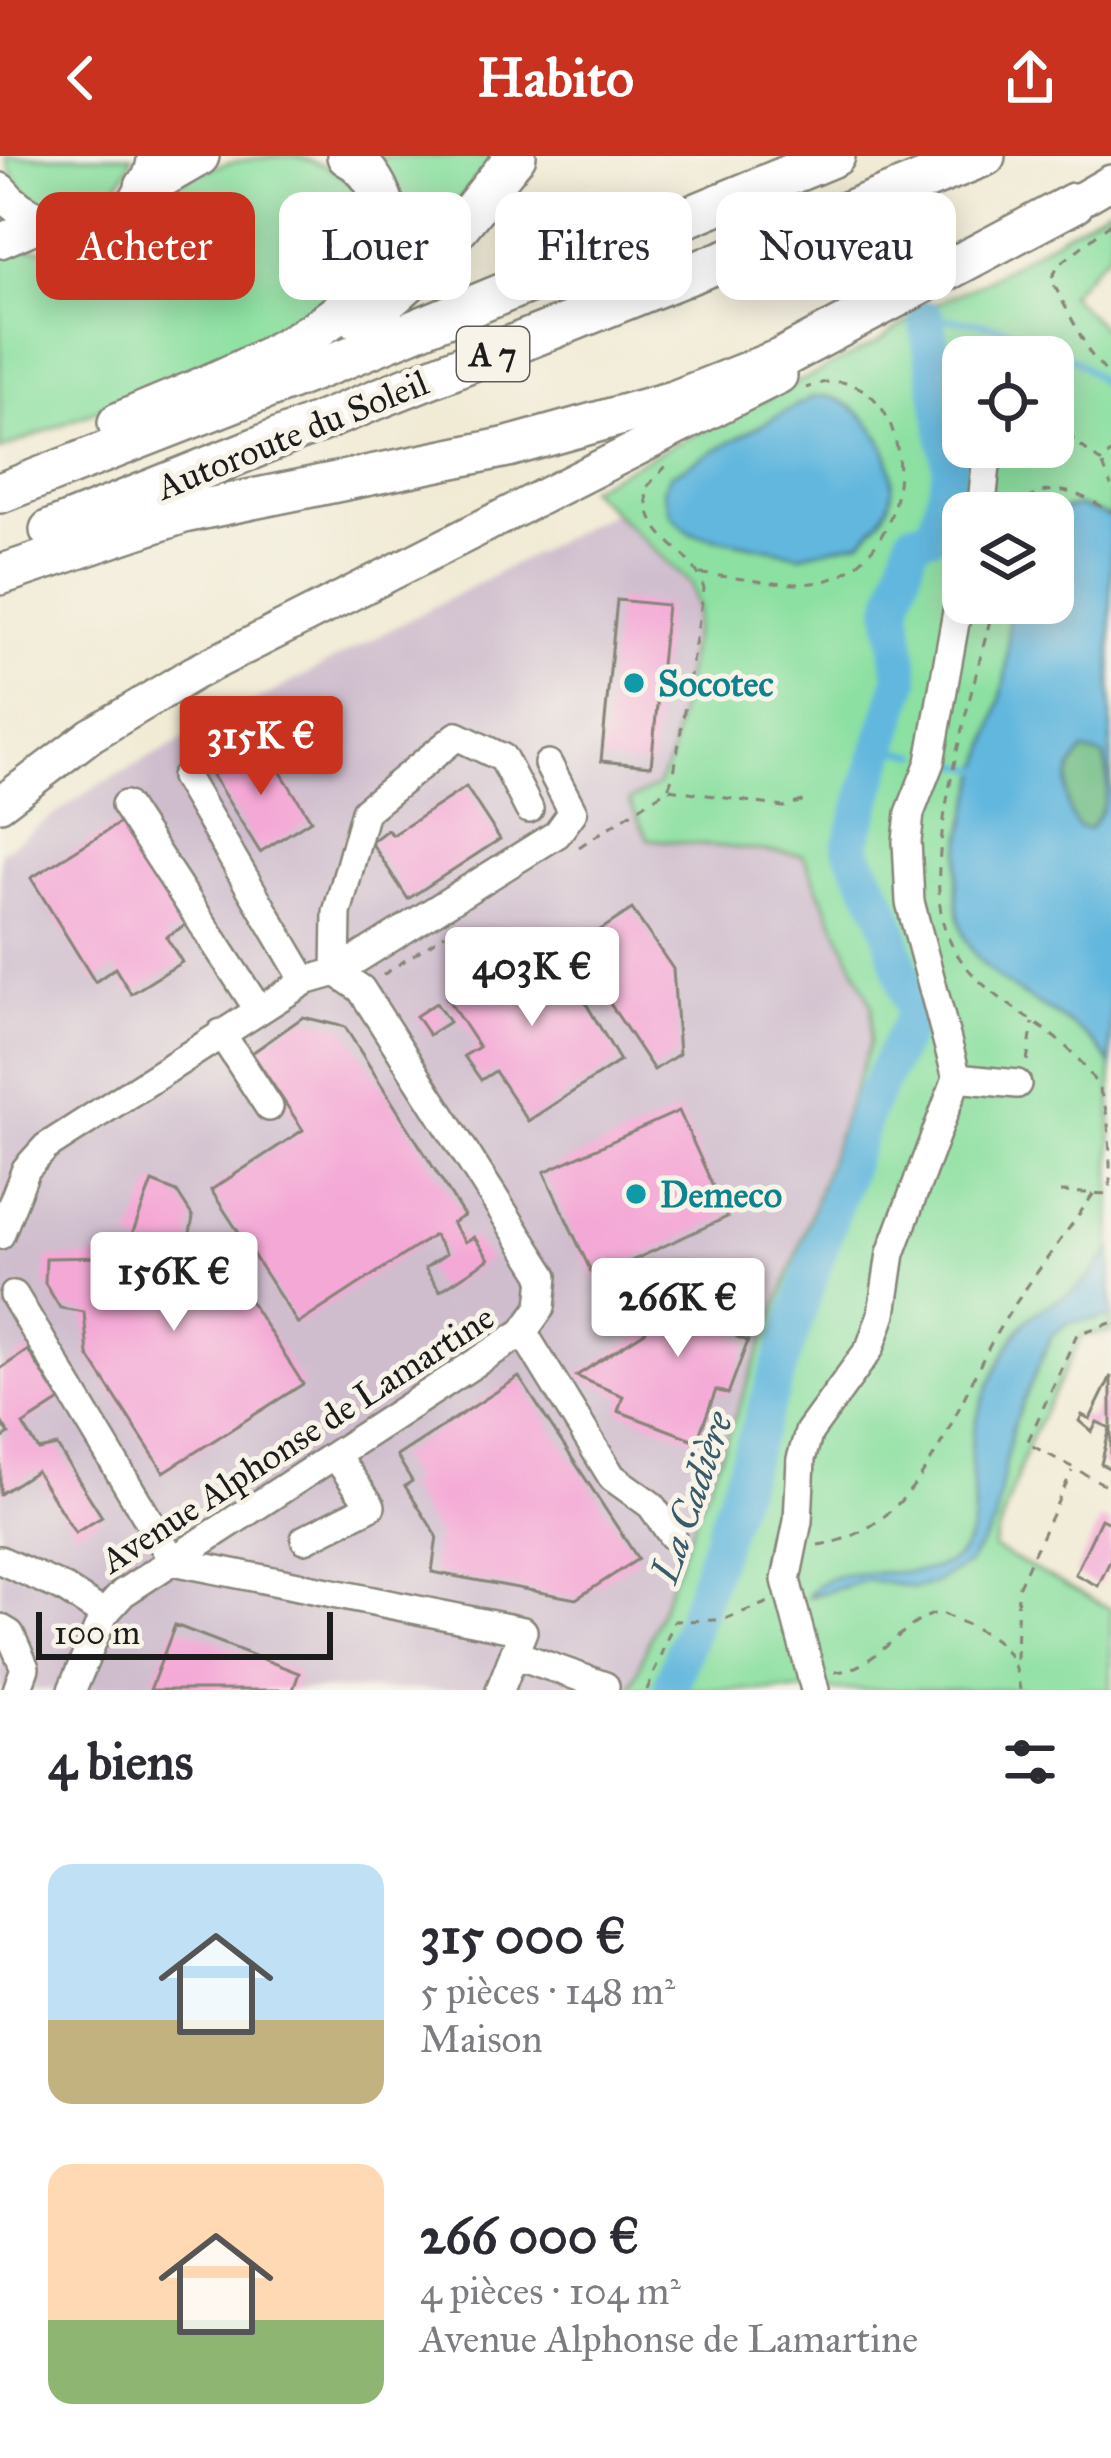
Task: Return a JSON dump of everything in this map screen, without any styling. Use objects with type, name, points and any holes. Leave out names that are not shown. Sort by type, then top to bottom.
[{"type":"highway","points":[[150,172],[199,156]]},
{"type":"highway","points":[[0,477],[300,339],[368,292],[387,252],[389,223],[372,178],[347,156]]},
{"type":"highway","points":[[77,442],[259,369],[377,310],[445,248],[516,156]]},
{"type":"highway","name":"Autoroute du Soleil","points":[[0,494],[354,355],[835,156]]},
{"type":"highway","name":"Autoroute du Soleil","points":[[0,550],[985,156]]},
{"type":"highway","points":[[956,271],[1074,203]]},
{"type":"highway","points":[[0,575],[184,513],[508,447],[676,400],[780,359],[903,300]]},
{"type":"main road","points":[[1074,203],[1111,182]]},
{"type":"main road","points":[[0,190],[36,221]]},
{"type":"main road","points":[[0,242],[36,226]]},
{"type":"main road","points":[[0,804],[91,735],[194,673],[786,373],[907,300]]},
{"type":"street","points":[[815,1682],[787,1590],[809,1432],[869,1348],[891,1253],[957,1078],[910,902],[907,841],[910,813],[930,762],[955,624]]},
{"type":"street","points":[[336,972],[338,913],[365,811],[457,736],[502,758],[529,809]]},
{"type":"street","points":[[0,1235],[34,1156],[304,981],[336,972],[557,833],[573,812],[548,764]]},
{"type":"street","points":[[185,777],[304,981]]},
{"type":"street","points":[[124,805],[258,1010]]},
{"type":"street","name":"Avenue Alphonse de Lamartine","points":[[72,1690],[104,1614],[123,1593],[523,1332],[541,1307],[544,1276],[538,1261],[362,988],[336,972]]},
{"type":"street","points":[[221,1033],[269,1107]]},
{"type":"street","points":[[957,1078],[1017,1084]]},
{"type":"street","points":[[14,1295],[172,1561],[524,1631],[500,1690]]},
{"type":"street","points":[[523,1332],[612,1478],[651,1504],[672,1534]]},
{"type":"street","points":[[305,1539],[371,1506],[334,1455]]},
{"type":"street","name":"Avenue Alphonse de Lamartine","points":[[0,1560],[65,1588],[104,1614]]},
{"type":"street","points":[[0,1628],[10,1634],[25,1667],[17,1690]]},
{"type":"street","points":[[514,1654],[605,1686]]},
{"type":"path","points":[[1111,223],[1060,264],[1051,279],[1089,352],[1111,378]]},
{"type":"path","points":[[700,574],[795,581],[836,578],[867,554],[892,514],[903,481],[898,436],[878,405],[852,387],[818,383],[803,389]]},
{"type":"path","points":[[1074,440],[1111,469]]},
{"type":"path","points":[[1102,463],[1111,452]]},
{"type":"path","points":[[668,789],[704,589],[700,574],[650,524],[646,510],[646,488],[657,470],[676,460]]},
{"type":"path","points":[[1102,463],[1111,486]]},
{"type":"path","points":[[1048,492],[1074,490],[1111,512]]},
{"type":"path","points":[[989,624],[940,861],[944,928],[972,977],[1069,1049],[1105,1103],[1111,1194],[1060,1192]]},
{"type":"path","points":[[572,851],[668,789],[783,807],[806,800]]},
{"type":"path","points":[[362,988],[456,926]]},
{"type":"path","points":[[1017,1084],[1025,1069],[1033,1022]]},
{"type":"path","points":[[793,1546],[860,1534],[923,1477],[1000,1328],[1094,1193]]},
{"type":"path","points":[[1111,1323],[1077,1334],[1028,1432],[1033,1450],[1111,1488]]},
{"type":"path","points":[[1020,1690],[1018,1588],[1073,1469]]},
{"type":"path","points":[[647,1690],[674,1621],[701,1622],[756,1610],[787,1590]]},
{"type":"path","points":[[815,1682],[866,1661],[924,1616],[940,1612],[1004,1645],[1016,1660]]},
{"type":"shaded area","points":[[616,510],[691,584],[698,608],[670,760],[657,786],[629,801],[648,839],[803,855],[872,1005],[870,1043],[797,1254],[630,1690],[0,1690],[0,853],[98,785]]},
{"type":"green space","points":[[6,156],[132,156],[110,192],[36,192],[36,200],[16,180]]},
{"type":"green space","points":[[297,156],[340,174],[358,192],[279,192],[279,300],[327,300],[271,339],[0,450],[0,251],[36,249],[36,300],[255,300],[255,192],[164,192],[210,169]]},
{"type":"green space","points":[[366,156],[496,156],[465,192],[371,192]]},
{"type":"green space","points":[[1111,206],[1111,250],[1069,294],[1111,336],[1111,1332],[1082,1336],[1029,1442],[993,1548],[1111,1609],[1111,1690],[630,1690],[797,1254],[870,1043],[872,1006],[803,855],[648,839],[629,801],[657,786],[670,760],[698,608],[691,584],[588,488],[878,342],[928,307],[956,300],[956,294]]},
{"type":"green space","points":[[1083,751],[1104,756],[1107,775],[1104,804],[1089,829],[1078,827],[1067,799],[1072,768]]},
{"type":"water","points":[[812,397],[841,401],[868,421],[891,468],[888,507],[861,541],[801,555],[691,533],[671,515],[663,490],[670,475]]},
{"type":"water","points":[[1074,507],[1111,517],[1111,1065],[1080,1031],[984,965],[970,947],[959,919],[960,851],[999,707],[1008,624],[1074,624]],"holes":[[[1083,751],[1104,756],[1104,804],[1095,821],[1089,829],[1078,827],[1067,799],[1072,768]]]},
{"type":"water","points":[[1111,1249],[1111,1317],[1067,1323],[1051,1336],[1012,1429],[995,1523],[968,1564],[933,1584],[915,1588],[867,1580],[808,1597],[837,1576],[924,1570],[960,1554],[968,1542],[974,1511],[971,1443],[996,1371],[1027,1320],[1079,1287]]},
{"type":"building","name":"Socotec","points":[[617,600],[667,605],[651,766],[601,761]]},
{"type":"building","points":[[263,744],[311,820],[260,852],[212,775]]},
{"type":"building","points":[[466,787],[500,839],[408,899],[371,842],[387,830],[393,835]]},
{"type":"building","points":[[123,821],[187,924],[166,937],[182,962],[131,994],[115,968],[95,982],[31,878]]},
{"type":"building","points":[[632,909],[673,969],[679,1054],[654,1070],[573,948]]},
{"type":"building","points":[[537,937],[553,961],[559,958],[620,1061],[528,1121],[495,1071],[481,1080],[464,1056],[479,1047],[446,997]]},
{"type":"building","points":[[436,1003],[449,1022],[429,1035],[416,1016]]},
{"type":"building","points":[[303,1017],[345,1027],[464,1216],[452,1223],[465,1242],[474,1237],[489,1259],[440,1291],[425,1268],[446,1254],[434,1235],[298,1324],[211,1190],[303,1130],[252,1053]]},
{"type":"building","name":"Demeco","points":[[679,1111],[727,1217],[594,1278],[544,1172]]},
{"type":"building","points":[[152,1182],[177,1192],[193,1217],[189,1239],[222,1257],[303,1384],[164,1472],[88,1355],[84,1312],[60,1308],[45,1283],[46,1258],[105,1257],[106,1268],[132,1267],[141,1244],[130,1240]]},
{"type":"building","points":[[694,1281],[750,1303],[737,1337],[748,1341],[728,1394],[716,1390],[697,1441],[618,1411],[623,1396],[576,1376],[645,1332],[658,1304]]},
{"type":"building","points":[[28,1350],[60,1401],[23,1425],[39,1450],[57,1446],[102,1517],[75,1533],[36,1471],[0,1494],[0,1440],[9,1434],[0,1420],[0,1369]]},
{"type":"building","points":[[1111,1376],[1111,1469],[1101,1464],[1110,1428],[1097,1422],[1092,1432],[1079,1421],[1082,1415],[1090,1419]]},
{"type":"building","points":[[519,1377],[638,1559],[576,1599],[432,1572],[437,1536],[405,1486],[412,1481],[397,1456]]},
{"type":"building","points":[[1101,1519],[1111,1524],[1111,1559],[1098,1586],[1075,1574]]},
{"type":"building","points":[[175,1625],[299,1673],[293,1690],[150,1690]]},
{"type":"waterway","points":[[926,318],[978,323],[1027,335],[1071,357],[1111,393]]},
{"type":"waterway","name":"La Cadière","points":[[670,1690],[868,1106],[914,1015],[884,911],[850,847],[902,679],[893,607],[913,539],[934,533],[951,470],[926,318]]},
{"type":"waterway","points":[[881,747],[919,755]]},
{"type":"waterway","points":[[938,759],[987,771]]},
{"type":"place","name":"Socotec","points":[[634,683]]},
{"type":"place","name":"Demeco","points":[[636,1194]]}]
